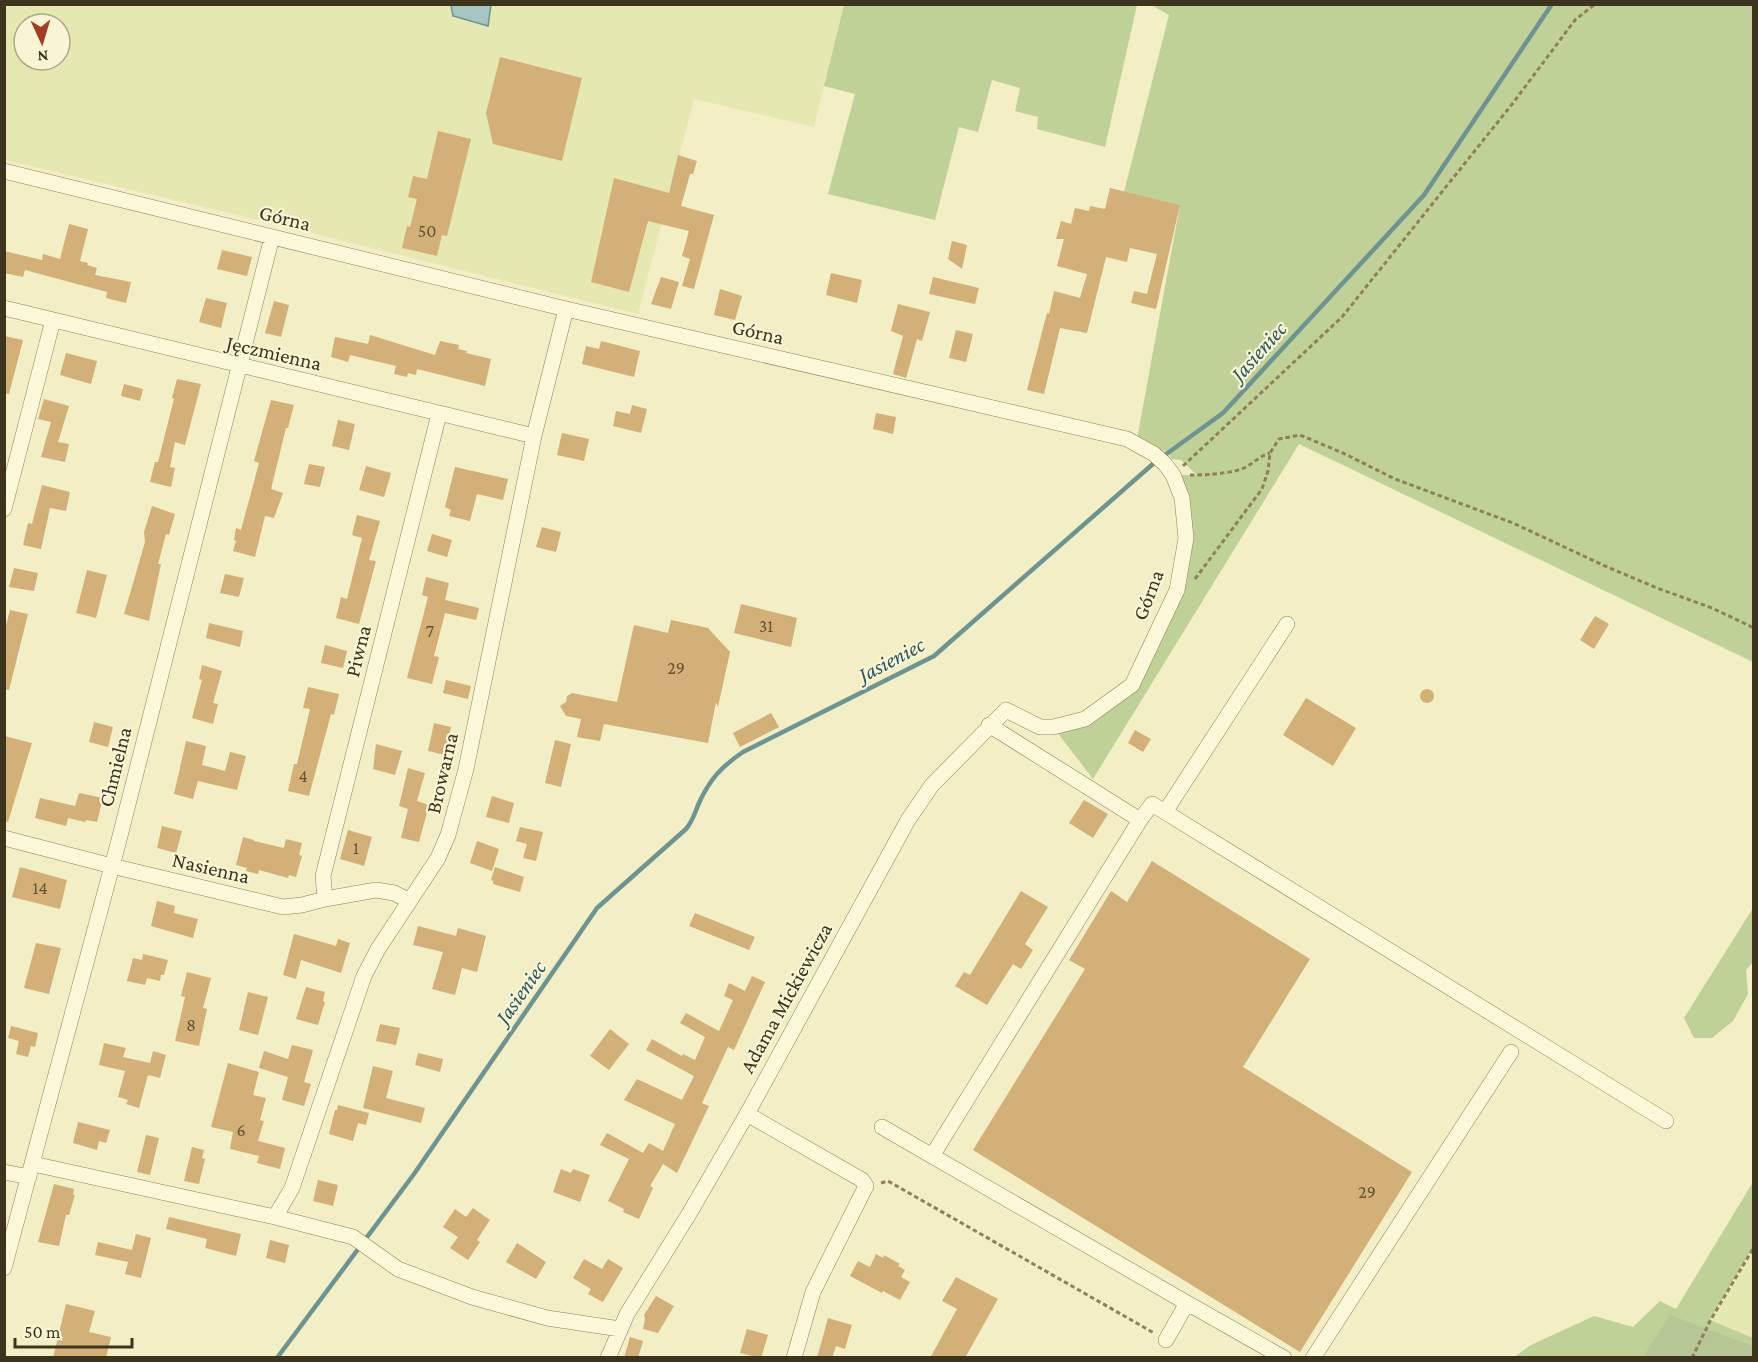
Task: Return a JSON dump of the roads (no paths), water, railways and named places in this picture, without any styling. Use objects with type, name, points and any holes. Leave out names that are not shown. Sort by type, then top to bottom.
[{"type":"street","name":"Górna","points":[[4,171],[566,309],[1127,439],[1164,464],[1182,498],[1186,538],[1177,590],[1132,685],[1085,719],[1053,727],[1040,727]]},
{"type":"street","name":"Chmielna","points":[[4,1268],[112,867],[272,237]]},
{"type":"street","name":"Jęczmienna","points":[[4,308],[534,436]]},
{"type":"street","name":"Browarna","points":[[275,1217],[292,1188],[364,976],[408,900],[438,858],[448,835],[466,769],[534,436],[566,309]]},
{"type":"street","points":[[4,509],[53,320]]},
{"type":"street","name":"Piwna","points":[[325,899],[324,876],[439,414]]},
{"type":"street","points":[[1165,812],[1287,624]]},
{"type":"street","name":"Adama Mickiewicza","points":[[608,1358],[620,1329],[747,1114],[908,820],[932,785],[1006,710],[1040,727]]},
{"type":"street","points":[[989,726],[1140,820]]},
{"type":"street","points":[[932,1156],[1152,804],[1666,1120]]},
{"type":"street","name":"Nasienna","points":[[4,838],[112,867],[284,907],[376,890],[394,893],[408,900]]},
{"type":"street","points":[[1313,1358],[1511,1052]]},
{"type":"street","points":[[747,1114],[862,1180],[866,1186],[813,1292],[794,1358]]},
{"type":"street","points":[[882,1126],[1284,1358]]},
{"type":"street","points":[[4,1172],[31,1171],[275,1217],[353,1237],[398,1269],[472,1297],[547,1318],[620,1329]]},
{"type":"street","points":[[1166,1340],[1187,1304]]},
{"type":"water","points":[[451,5],[491,5],[488,26],[453,16]]},
{"type":"waterway","name":"Jasieniec","points":[[277,1358],[414,1174],[597,908],[686,829],[703,795],[717,774],[743,752],[934,656],[1154,463],[1223,413],[1424,195],[1552,4]]}]
